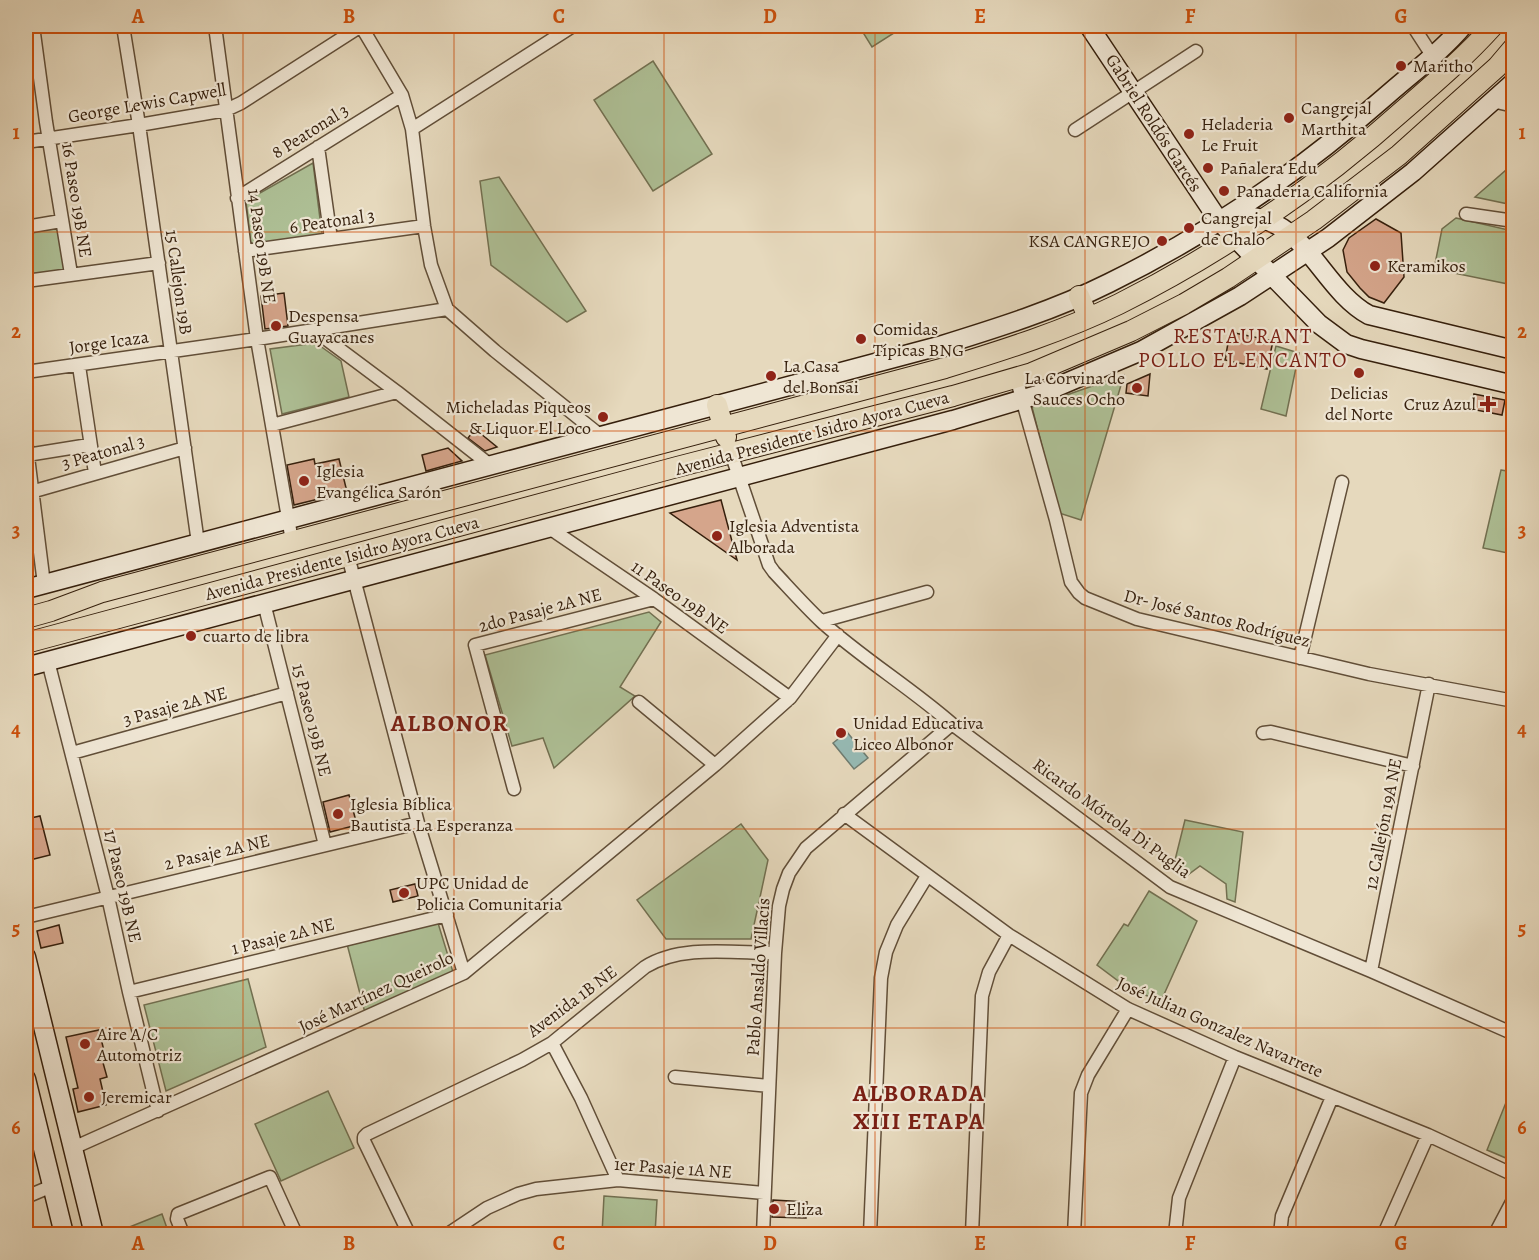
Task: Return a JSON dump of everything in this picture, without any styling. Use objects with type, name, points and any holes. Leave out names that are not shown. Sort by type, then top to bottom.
[{"type":"main road","name":"Gabriel Roldós Garcés","points":[[1089,26],[1219,220],[1319,324],[1346,344],[1514,385]]},
{"type":"main road","points":[[26,589],[717,405],[1014,323],[1108,284],[1160,257],[1219,220],[1282,178],[1339,135],[1432,56],[1463,26]]},
{"type":"main road","name":"Avenida Presidente Isidro Ayora Cueva","points":[[26,618],[102,592],[934,370],[1010,348],[1088,317],[1170,277],[1295,196],[1378,132],[1475,46],[1493,26]]},
{"type":"main road","name":"Avenida Presidente Isidro Ayora Cueva","points":[[26,643],[731,453],[953,396],[1016,377],[1131,331],[1193,298],[1292,235],[1399,155],[1497,67],[1514,47]]},
{"type":"main road","name":"Avenida Presidente Isidro Ayora Cueva","points":[[26,667],[953,420],[1023,399],[1142,351],[1194,323],[1272,275],[1308,251],[1413,172],[1514,82]]},
{"type":"main road","points":[[1219,220],[1247,217],[1261,219],[1292,235],[1308,251],[1342,295],[1368,315],[1514,350]]},
{"type":"main road","points":[[1079,296],[1088,317]]},
{"type":"main road","points":[[677,468],[686,461],[721,450],[727,442],[717,405]]},
{"type":"main road","points":[[26,957],[94,1234]]},
{"type":"main road","points":[[26,1079],[64,1234]]},
{"type":"street","name":"16 Paseo 19B NE","points":[[33,26],[31,49],[70,274]]},
{"type":"street","name":"15 Callejon 19B","points":[[123,26],[198,543]]},
{"type":"street","name":"14 Paseo 19B NE","points":[[215,26],[257,339],[292,541]]},
{"type":"street","name":"George Lewis Capwell","points":[[26,142],[226,110],[241,103],[361,26]]},
{"type":"street","points":[[361,26],[402,95],[412,129],[431,266],[447,309],[495,351],[601,436]]},
{"type":"street","points":[[412,129],[573,26]]},
{"type":"street","points":[[1413,26],[1444,74]]},
{"type":"street","points":[[1075,130],[1196,51]]},
{"type":"street","name":"8 Peatonal 3","points":[[237,198],[402,95]]},
{"type":"street","points":[[1492,101],[1514,105]]},
{"type":"street","points":[[318,147],[331,239]]},
{"type":"street","points":[[1466,214],[1514,221]]},
{"type":"street","points":[[26,227],[61,221]]},
{"type":"street","name":"6 Peatonal 3","points":[[245,252],[424,226]]},
{"type":"street","points":[[26,281],[159,263]]},
{"type":"street","name":"Jorge Icaza","points":[[26,372],[79,366],[447,309]]},
{"type":"street","points":[[314,330],[490,465]]},
{"type":"street","points":[[79,366],[95,473]]},
{"type":"street","name":"Dr- José Santos Rodríguez","points":[[1016,377],[1071,582],[1079,593],[1092,602],[1137,619],[1299,658],[1514,701]]},
{"type":"street","points":[[272,425],[397,392]]},
{"type":"street","points":[[26,441],[44,584]]},
{"type":"street","points":[[27,455],[89,445]]},
{"type":"street","name":"3 Peatonal 3","points":[[31,492],[185,448]]},
{"type":"street","points":[[731,453],[738,477]]},
{"type":"street","name":"Ricardo Mórtola Di Puglia","points":[[738,477],[771,568],[822,621],[952,724],[1170,887],[1514,1034]]},
{"type":"street","points":[[1299,658],[1342,482]]},
{"type":"street","name":"11 Paseo 19B NE","points":[[548,527],[654,599],[790,698]]},
{"type":"street","points":[[348,556],[356,579],[418,823],[464,973]]},
{"type":"street","points":[[822,621],[927,592]]},
{"type":"street","name":"2do Pasaje 2A NE","points":[[514,789],[475,645],[654,599]]},
{"type":"street","name":"15 Paseo 19B NE","points":[[264,603],[325,845]]},
{"type":"street","name":"José Martínez Queirolo","points":[[73,1148],[464,973],[715,765],[790,698],[838,635]]},
{"type":"street","name":"17 Paseo 19B NE","points":[[51,669],[159,1111]]},
{"type":"street","name":"12 Callejón 19A NE","points":[[1371,971],[1430,684]]},
{"type":"street","name":"3 Pasaje 2A NE","points":[[72,753],[287,693]]},
{"type":"street","points":[[639,702],[715,765]]},
{"type":"street","name":"Pablo Ansaldo Villacís","points":[[763,1234],[779,906],[789,873],[806,848],[952,724]]},
{"type":"street","points":[[1263,733],[1271,732],[1413,766]]},
{"type":"street","name":"José Julian Gonzalez Navarrete","points":[[844,814],[1009,935],[1128,1009],[1235,1057],[1428,1135],[1514,1175]]},
{"type":"street","name":"2 Pasaje 2A NE","points":[[26,917],[418,823]]},
{"type":"street","points":[[870,1234],[881,978],[886,952],[897,925],[927,876]]},
{"type":"street","name":"1 Pasaje 2A NE","points":[[129,992],[447,915]]},
{"type":"street","points":[[972,1234],[982,996],[989,972],[1009,935]]},
{"type":"street","name":"Avenida 1B NE","points":[[409,1234],[364,1142],[367,1134],[522,1060],[552,1043],[645,967],[660,958],[692,952],[776,953]]},
{"type":"street","points":[[1074,1234],[1081,1093],[1088,1075],[1128,1009]]},
{"type":"street","points":[[552,1043],[581,1098],[618,1180]]},
{"type":"street","points":[[1175,1234],[1179,1198],[1235,1057]]},
{"type":"street","points":[[675,1077],[769,1086]]},
{"type":"street","points":[[1280,1234],[1282,1216],[1332,1097]]},
{"type":"street","points":[[1384,1234],[1428,1135]]},
{"type":"street","points":[[183,1234],[177,1219],[178,1214],[267,1177],[272,1179],[296,1234]]},
{"type":"street","name":"1er Pasaje 1A NE","points":[[448,1234],[487,1208],[518,1194],[536,1189],[618,1180],[764,1193]]},
{"type":"street","points":[[26,1197],[52,1186]]},
{"type":"street","points":[[1495,1234],[1514,1198]]},
{"type":"green space","points":[[859,26],[905,26],[872,47]]},
{"type":"green space","points":[[653,61],[712,154],[653,191],[594,100]]},
{"type":"green space","points":[[313,163],[322,235],[251,247],[246,201]]},
{"type":"green space","points":[[1513,164],[1513,205],[1475,197]]},
{"type":"green space","points":[[499,177],[586,311],[567,322],[491,265],[480,181]]},
{"type":"green space","points":[[1456,218],[1513,231],[1513,285],[1434,269],[1442,229]]},
{"type":"green space","points":[[61,221],[71,274],[26,281],[26,227]]},
{"type":"green space","points":[[316,343],[341,361],[349,397],[282,414],[270,349]]},
{"type":"green space","points":[[1276,346],[1299,353],[1286,416],[1261,409]]},
{"type":"green space","points":[[1124,375],[1081,520],[1059,513],[1032,407]]},
{"type":"green space","points":[[1501,470],[1513,472],[1513,554],[1483,548]]},
{"type":"green space","points":[[649,612],[661,622],[620,687],[635,696],[554,768],[543,738],[512,746],[485,655]]},
{"type":"green space","points":[[1185,820],[1243,832],[1235,902],[1227,899],[1226,884],[1200,866],[1185,877],[1173,868]]},
{"type":"green space","points":[[741,824],[768,860],[751,939],[666,939],[637,900]]},
{"type":"green space","points":[[1149,891],[1197,921],[1161,1001],[1129,989],[1097,965],[1124,924],[1128,926]]},
{"type":"green space","points":[[438,923],[453,972],[365,1013],[347,944]]},
{"type":"green space","points":[[248,979],[266,1047],[166,1091],[144,1005]]},
{"type":"green space","points":[[1513,1085],[1513,1161],[1487,1150]]},
{"type":"green space","points":[[328,1091],[354,1148],[281,1181],[255,1124]]},
{"type":"green space","points":[[604,1196],[657,1200],[655,1234],[602,1234]]},
{"type":"green space","points":[[162,1214],[169,1234],[112,1234]]},
{"type":"water","points":[[847,732],[868,758],[854,769],[833,743]]},
{"type":"building","name":"Keramikos","points":[[1376,219],[1401,233],[1404,277],[1384,303],[1369,297],[1347,272],[1343,250],[1349,238]]},
{"type":"building","points":[[284,293],[288,326],[265,329],[261,296]]},
{"type":"building","points":[[1230,332],[1273,341],[1267,369],[1225,360]]},
{"type":"building","name":"La Corvina de Sauces Ocho","points":[[1150,374],[1148,396],[1126,393],[1127,384]]},
{"type":"building","name":"Cruz Azul","points":[[1474,394],[1505,400],[1502,415],[1471,409]]},
{"type":"building","points":[[475,429],[497,447],[485,451],[468,438]]},
{"type":"building","points":[[448,448],[462,461],[426,471],[422,455]]},
{"type":"building","points":[[314,459],[315,464],[339,459],[347,492],[294,505],[287,465]]},
{"type":"building","name":"Iglesia Adventista Alborada","points":[[721,500],[737,560],[670,513]]},
{"type":"building","name":"Iglesia Bíblica Bautista La Esperanza","points":[[349,795],[357,825],[330,832],[323,802]]},
{"type":"building","points":[[40,816],[50,855],[26,861],[26,819]]},
{"type":"building","name":"UPC Unidad de Policia Comunitaria","points":[[415,884],[418,896],[393,902],[390,890]]},
{"type":"building","points":[[59,925],[63,943],[41,948],[37,931]]},
{"type":"building","points":[[99,1030],[104,1051],[100,1052],[107,1077],[100,1079],[106,1105],[78,1112],[73,1089],[78,1088],[66,1037]]},
{"type":"building","points":[[773,1200],[807,1202],[806,1218],[772,1217]]},
{"type":"place","name":"Maritho","points":[[1401,66]]},
{"type":"place","name":"Cangrejal Marthita","points":[[1289,118]]},
{"type":"place","name":"Heladeria Le Fruit","points":[[1189,134]]},
{"type":"place","name":"Pañalera Edu","points":[[1208,168]]},
{"type":"place","name":"Panaderia California","points":[[1224,191]]},
{"type":"place","name":"Cangrejal de Chalo","points":[[1189,228]]},
{"type":"place","name":"KSA CANGREJO","points":[[1162,241]]},
{"type":"place","name":"Keramikos","points":[[1375,266]]},
{"type":"place","name":"Despensa Guayacanes","points":[[276,326]]},
{"type":"place","name":"Comidas Típicas BNG","points":[[861,339]]},
{"type":"place","name":"Delicias del Norte","points":[[1359,373]]},
{"type":"place","name":"La Casa del Bonsai","points":[[771,376]]},
{"type":"place","name":"La Corvina de Sauces Ocho","points":[[1137,388]]},
{"type":"place","name":"Cruz Azul","points":[[1488,404]]},
{"type":"place","name":"Micheladas Piqueos & Liquor El Loco","points":[[603,417]]},
{"type":"place","name":"Iglesia Evangélica Sarón","points":[[304,481]]},
{"type":"place","name":"Iglesia Adventista Alborada","points":[[717,536]]},
{"type":"place","name":"cuarto de libra","points":[[191,636]]},
{"type":"place","name":"Unidad Educativa Liceo Albonor","points":[[841,733]]},
{"type":"place","name":"Iglesia Bíblica Bautista La Esperanza","points":[[338,814]]},
{"type":"place","name":"UPC Unidad de Policia Comunitaria","points":[[404,893]]},
{"type":"place","name":"Aire A/C Automotriz","points":[[85,1044]]},
{"type":"place","name":"Jeremicar","points":[[89,1097]]},
{"type":"place","name":"Eliza","points":[[774,1209]]},
{"type":"district","name":"RESTAURANT POLLO EL ENCANTO","points":[[1243,348]]},
{"type":"district","name":"ALBONOR","points":[[450,723]]},
{"type":"district","name":"ALBORADA XIII ETAPA","points":[[919,1107]]}]
